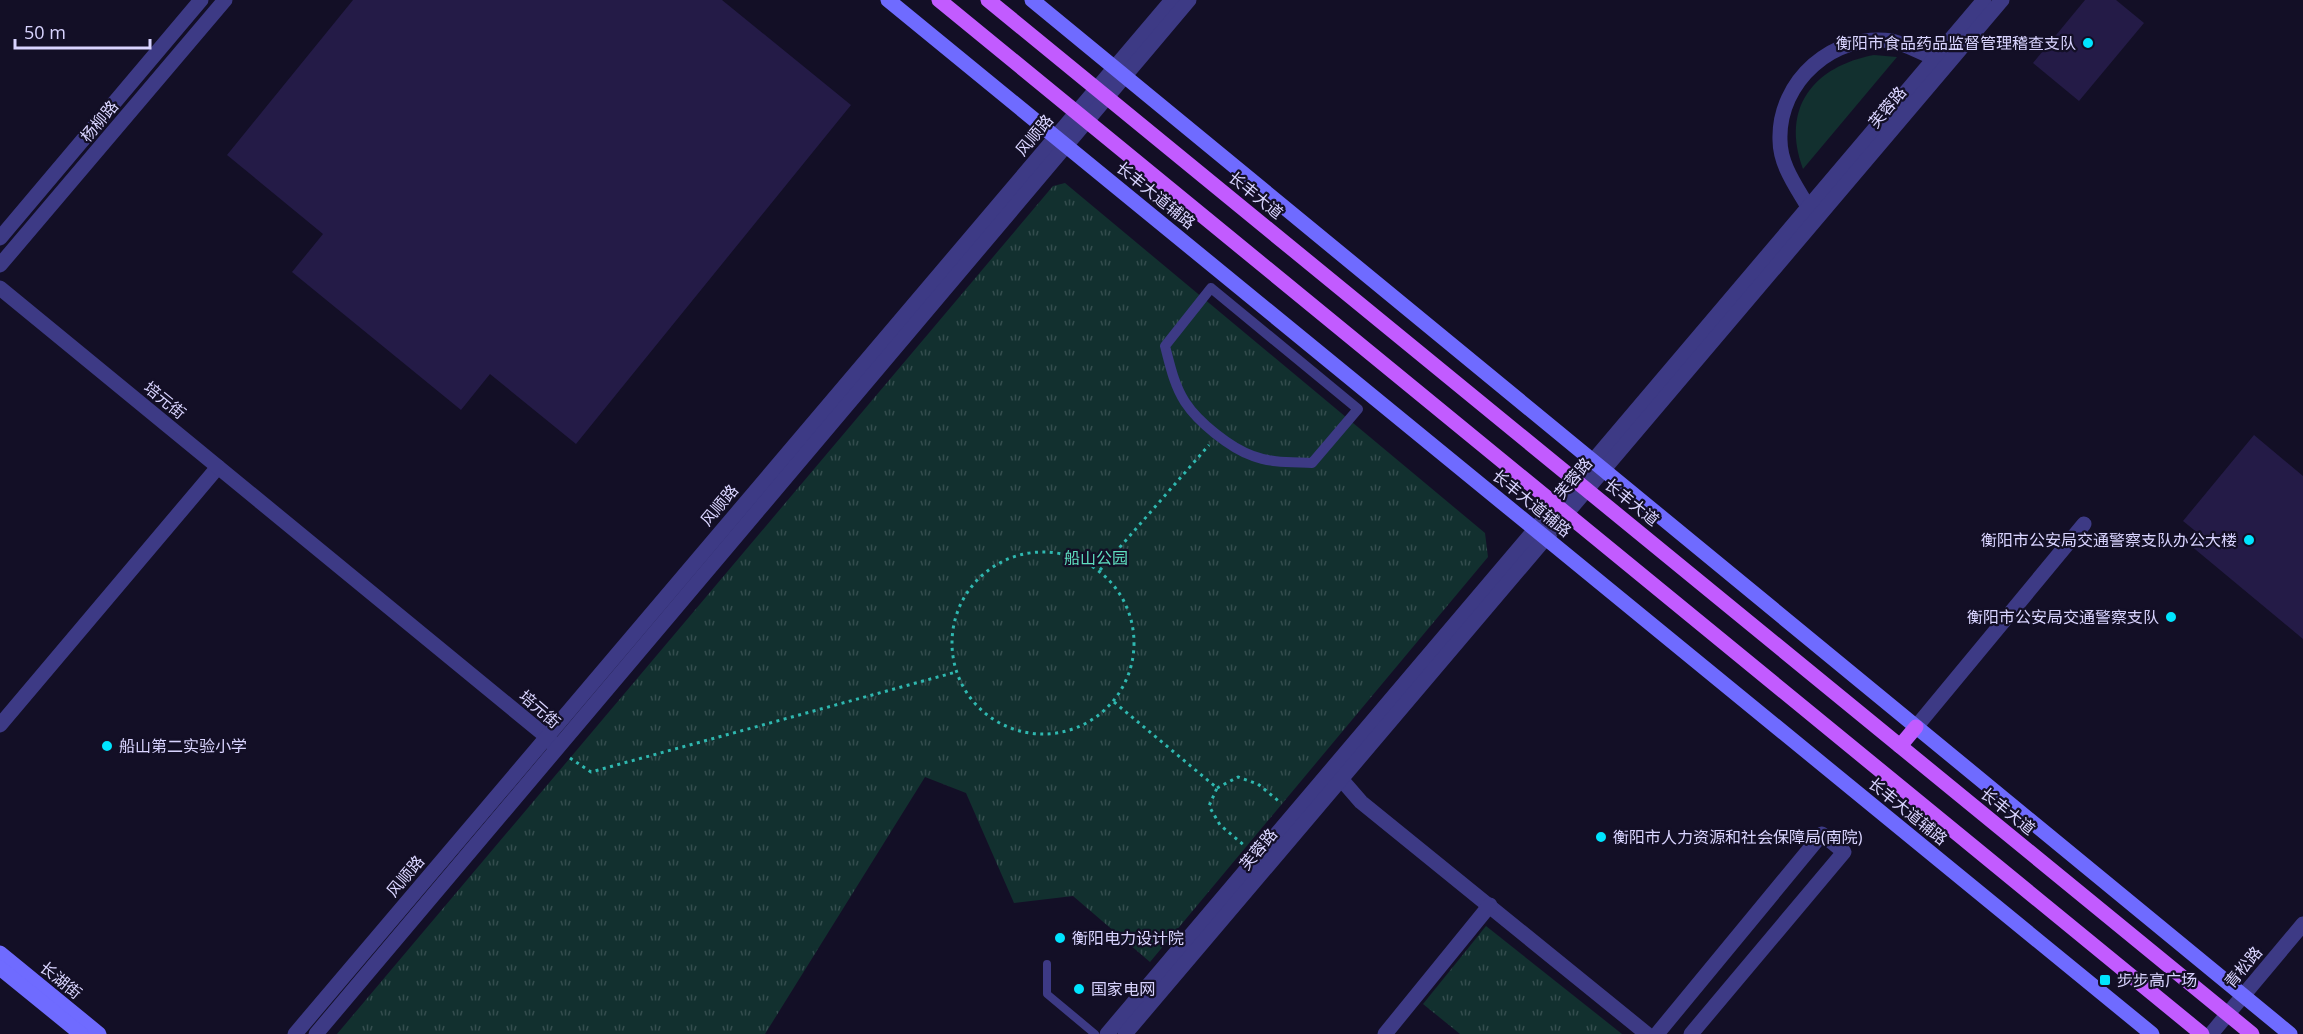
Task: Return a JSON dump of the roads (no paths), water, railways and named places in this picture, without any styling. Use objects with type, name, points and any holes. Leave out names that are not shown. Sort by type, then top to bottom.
[{"type":"main road","name":"长丰大道辅路","points":[[888,0],[2152,1034]]},
{"type":"main road","points":[[939,0],[2202,1034]]},
{"type":"main road","name":"长丰大道","points":[[988,0],[2252,1034]]},
{"type":"main road","points":[[1032,0],[2290,1034]]},
{"type":"main road","points":[[1900,746],[1916,727]]},
{"type":"main road","name":"长湖街","points":[[0,953],[99,1034]]},
{"type":"main road","name":"长湖街","points":[[0,968],[76,1032]]},
{"type":"street","name":"杨柳路","points":[[0,238],[201,0]]},
{"type":"street","name":"杨柳路","points":[[0,265],[225,0]]},
{"type":"street","name":"风顺路","points":[[295,1034],[548,743],[1082,117],[1119,72],[1172,0]]},
{"type":"street","name":"风顺路","points":[[1119,72],[1189,0]]},
{"type":"street","name":"芙蓉路","points":[[1598,465],[1808,207],[1984,0]]},
{"type":"street","name":"芙蓉路","points":[[1107,1034],[1294,814],[2002,0]]},
{"type":"street","points":[[1808,207],[1786,169],[1779,141],[1782,113],[1794,85],[1810,66],[1837,49],[1865,40],[1893,41],[1935,58]]},
{"type":"street","name":"培元街","points":[[0,288],[216,470]]},
{"type":"street","points":[[1211,288],[1358,409],[1312,463],[1282,462],[1254,456],[1231,445],[1218,434],[1186,403],[1173,377],[1165,346],[1211,288]]},
{"type":"street","name":"培元街","points":[[0,296],[548,743]]},
{"type":"street","points":[[0,725],[216,470]]},
{"type":"street","points":[[1916,727],[2084,524]]},
{"type":"street","name":"芙蓉路","points":[[1125,1034],[1337,783],[1540,533]]},
{"type":"street","name":"风顺路","points":[[316,1034],[548,743]]},
{"type":"street","points":[[1337,783],[1647,1034]]},
{"type":"street","points":[[1657,1034],[1822,834],[1844,852],[1690,1034]]},
{"type":"street","points":[[1385,1034],[1490,905]]},
{"type":"street","name":"青松路","points":[[2211,1034],[2303,924]]},
{"type":"lane","points":[[1047,964],[1047,994],[1095,1034]]},
{"type":"place","name":"衡阳市食品药品监督管理稽查支队","points":[[2088,43]]},
{"type":"place","name":"衡阳市公安局交通警察支队办公大楼","points":[[2249,540]]},
{"type":"place","name":"衡阳市公安局交通警察支队","points":[[2171,617]]},
{"type":"place","name":"船山第二实验小学","points":[[107,746]]},
{"type":"place","name":"衡阳市人力资源和社会保障局(南院)","points":[[1601,837]]},
{"type":"place","name":"衡阳电力设计院","points":[[1060,938]]},
{"type":"place","name":"步步高广场","points":[[2105,980]]},
{"type":"place","name":"国家电网","points":[[1079,989]]},
{"type":"park label","name":"船山公园","points":[[1096,558]]}]
